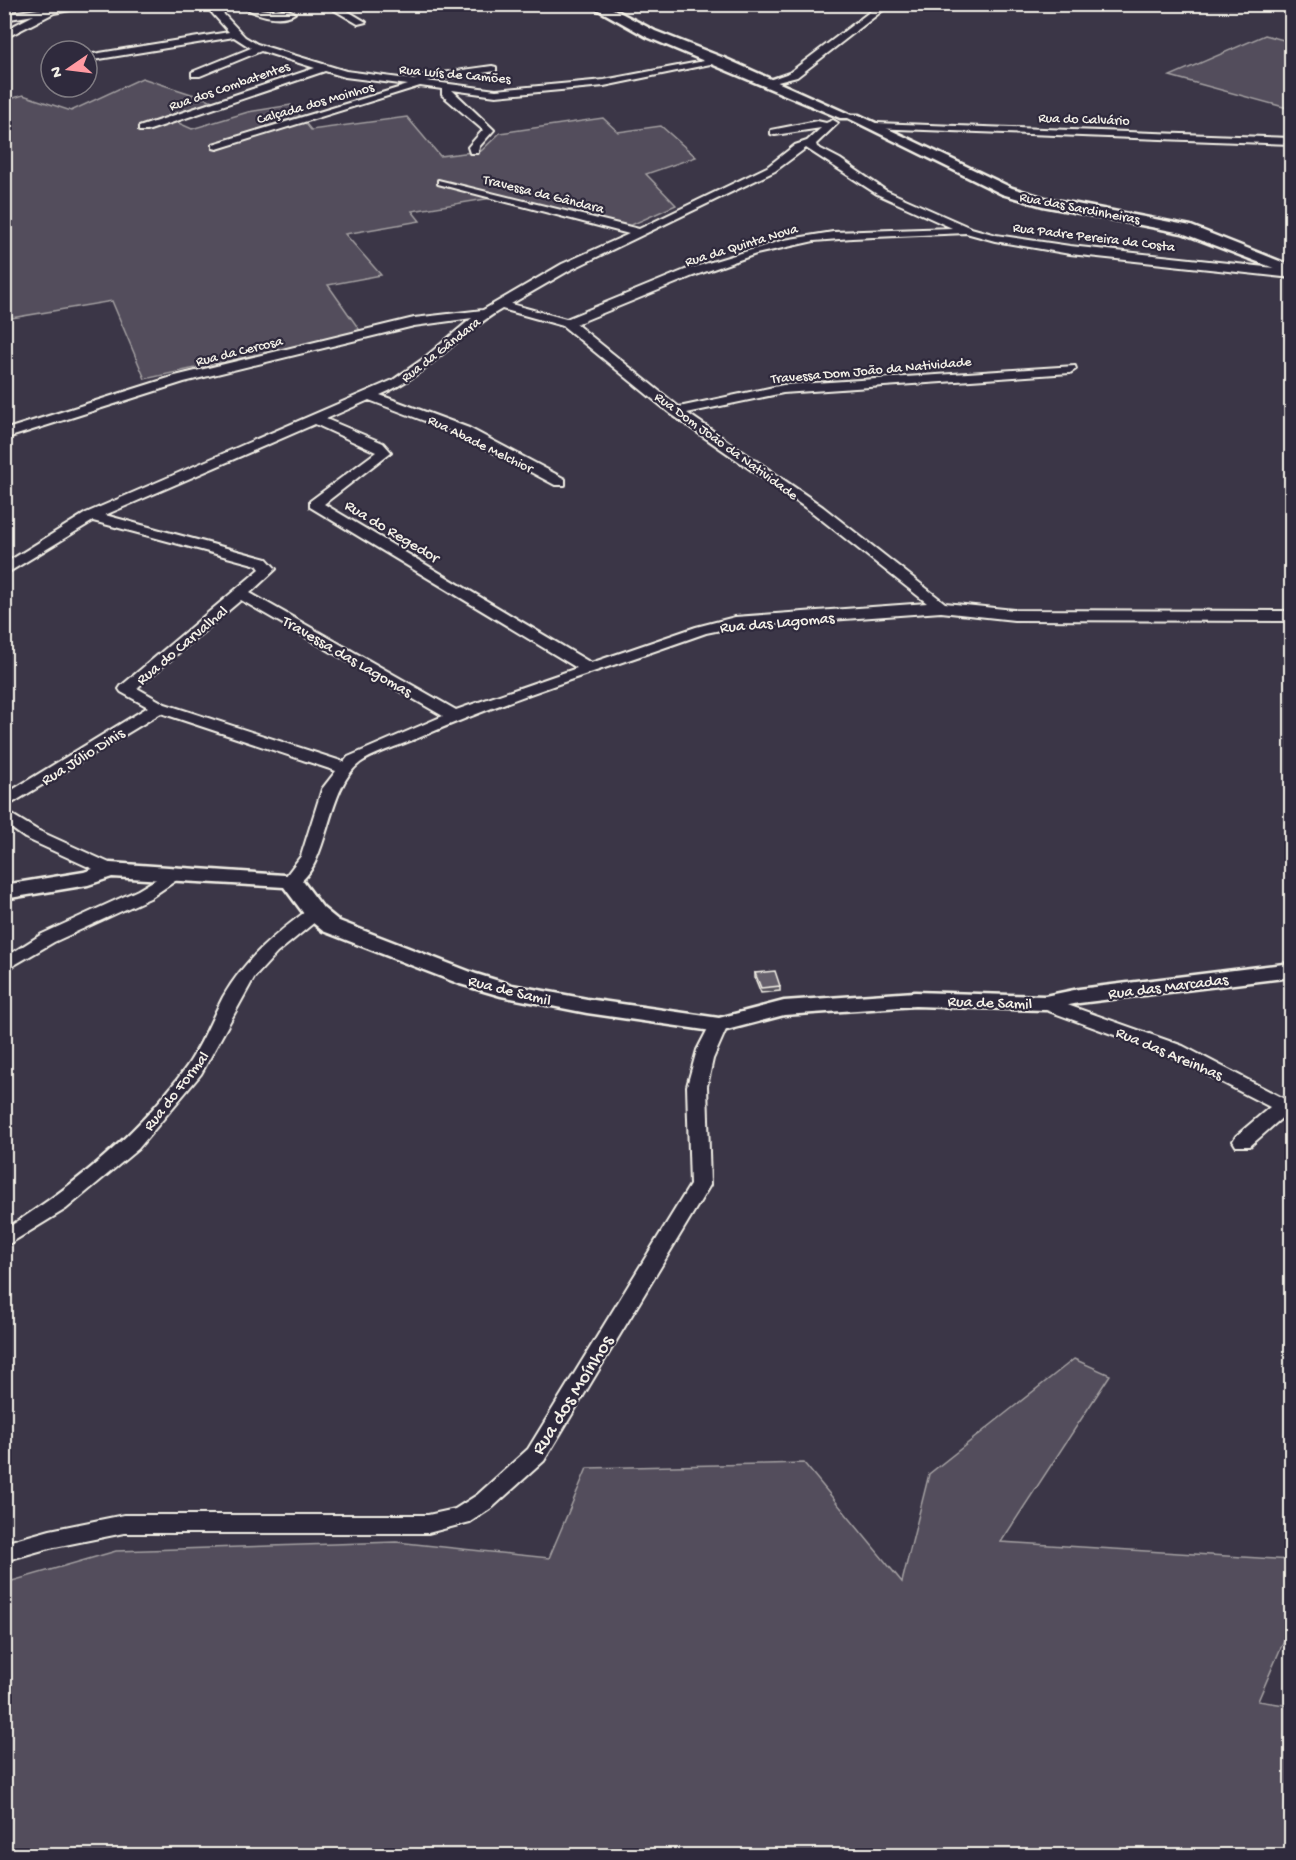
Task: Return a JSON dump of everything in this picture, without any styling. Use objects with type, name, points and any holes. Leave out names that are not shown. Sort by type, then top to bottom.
[{"type":"street","points":[[4,17],[98,4]]},
{"type":"street","name":"Rua Luís de Camões","points":[[208,4],[223,16],[244,43],[325,68],[394,82],[447,88],[496,93],[527,91],[604,83],[720,60]]},
{"type":"street","points":[[243,4],[263,13],[290,14]]},
{"type":"street","points":[[258,4],[306,4]]},
{"type":"street","points":[[328,4],[361,22]]},
{"type":"street","points":[[594,4],[651,34],[720,60],[770,83],[828,119]]},
{"type":"street","points":[[770,83],[793,75],[887,4]]},
{"type":"street","points":[[6,32],[52,10]]},
{"type":"street","points":[[99,56],[237,34]]},
{"type":"street","points":[[196,74],[260,48]]},
{"type":"street","name":"Rua dos Combatentes","points":[[143,129],[325,68]]},
{"type":"street","points":[[394,82],[492,69]]},
{"type":"street","name":"Calçada dos Moinhos","points":[[217,146],[420,85]]},
{"type":"street","points":[[447,88],[446,93],[489,130],[473,147],[474,151]]},
{"type":"street","points":[[775,132],[817,124],[828,119],[849,119],[875,126]]},
{"type":"street","name":"Rua da Gândara","points":[[4,571],[91,516],[160,484],[318,420],[398,382],[428,362],[486,313],[566,267],[771,169],[799,147],[811,143],[828,119]]},
{"type":"street","name":"Rua do Calvário","points":[[875,126],[1292,141]]},
{"type":"street","name":"Rua das Sardinheiras","points":[[875,126],[971,176],[1007,191],[1043,201],[1186,229],[1292,272]]},
{"type":"street","name":"Rua Padre Pereira da Costa","points":[[811,143],[812,149],[820,155],[836,161],[881,192],[967,230],[1023,244],[1292,272]]},
{"type":"street","name":"Travessa da Gândara","points":[[442,182],[639,233]]},
{"type":"street","name":"Rua da Quinta Nova","points":[[567,323],[656,287],[782,245],[834,235],[967,230]]},
{"type":"street","name":"Rua Dom João da Natividade","points":[[501,305],[567,323],[676,411],[818,510],[941,608]]},
{"type":"street","name":"Rua da Cercosa","points":[[4,435],[180,379],[414,322],[486,313]]},
{"type":"street","name":"Travessa Dom João da Natividade","points":[[676,411],[783,389],[1071,369]]},
{"type":"street","name":"Rua Abade Melchior","points":[[367,395],[464,432],[560,482]]},
{"type":"street","name":"Rua do Regedor","points":[[318,420],[378,446],[384,452],[315,504],[590,669]]},
{"type":"street","name":"Rua do Carvalhal","points":[[91,516],[262,562],[269,569],[127,689],[159,707],[345,768]]},
{"type":"street","name":"Travessa das Lagomas","points":[[240,594],[455,716]]},
{"type":"street","name":"Rua das Lagomas","points":[[291,881],[300,873],[310,856],[330,789],[345,768],[363,754],[455,716],[663,641],[735,622],[941,608],[1014,615],[1292,615]]},
{"type":"street","name":"Rua Júlio Dinis","points":[[4,803],[159,707]]},
{"type":"street","points":[[4,816],[31,834],[110,870],[291,881]]},
{"type":"street","points":[[4,892],[88,878],[110,870]]},
{"type":"street","points":[[4,966],[48,938],[144,894],[175,873]]},
{"type":"street","name":"Rua de Samil","points":[[291,881],[315,914],[331,926],[468,980],[508,991],[587,1006],[719,1025],[784,1008],[867,1000],[915,999],[1045,1003]]},
{"type":"street","name":"Rua do Formal","points":[[4,1240],[102,1174],[137,1139],[194,1070],[246,975],[271,949],[315,914]]},
{"type":"street","name":"Rua das Marcadas","points":[[1045,1003],[1079,996],[1292,970]]},
{"type":"street","name":"Rua das Areinhas","points":[[1045,1003],[1072,1017],[1134,1034],[1192,1058],[1287,1109]]},
{"type":"street","name":"Rua dos Moínhos","points":[[4,1552],[50,1539],[124,1524],[428,1524],[462,1516],[485,1501],[536,1455],[700,1185],[703,1163],[696,1097],[702,1057],[719,1025]]},
{"type":"street","points":[[1243,1141],[1287,1109]]},
{"type":"shaded area","points":[[1265,35],[1291,42],[1291,109],[1170,76]]},
{"type":"shaded area","points":[[142,78],[213,101],[165,117],[192,129],[248,112],[291,105],[311,130],[407,117],[440,156],[481,151],[500,133],[603,118],[618,132],[661,126],[696,157],[646,174],[676,205],[627,227],[504,196],[412,211],[420,221],[345,234],[381,275],[328,285],[361,332],[145,379],[112,301],[5,319],[4,101],[23,95],[71,111]]},
{"type":"shaded area","points":[[1074,1359],[1110,1375],[1001,1542],[1291,1560],[1291,1624],[1258,1701],[1291,1706],[1291,1855],[5,1855],[5,1583],[116,1551],[396,1542],[549,1558],[587,1468],[804,1463],[902,1582],[929,1474]]},
{"type":"building","points":[[775,971],[780,986],[761,988],[755,973]]}]
